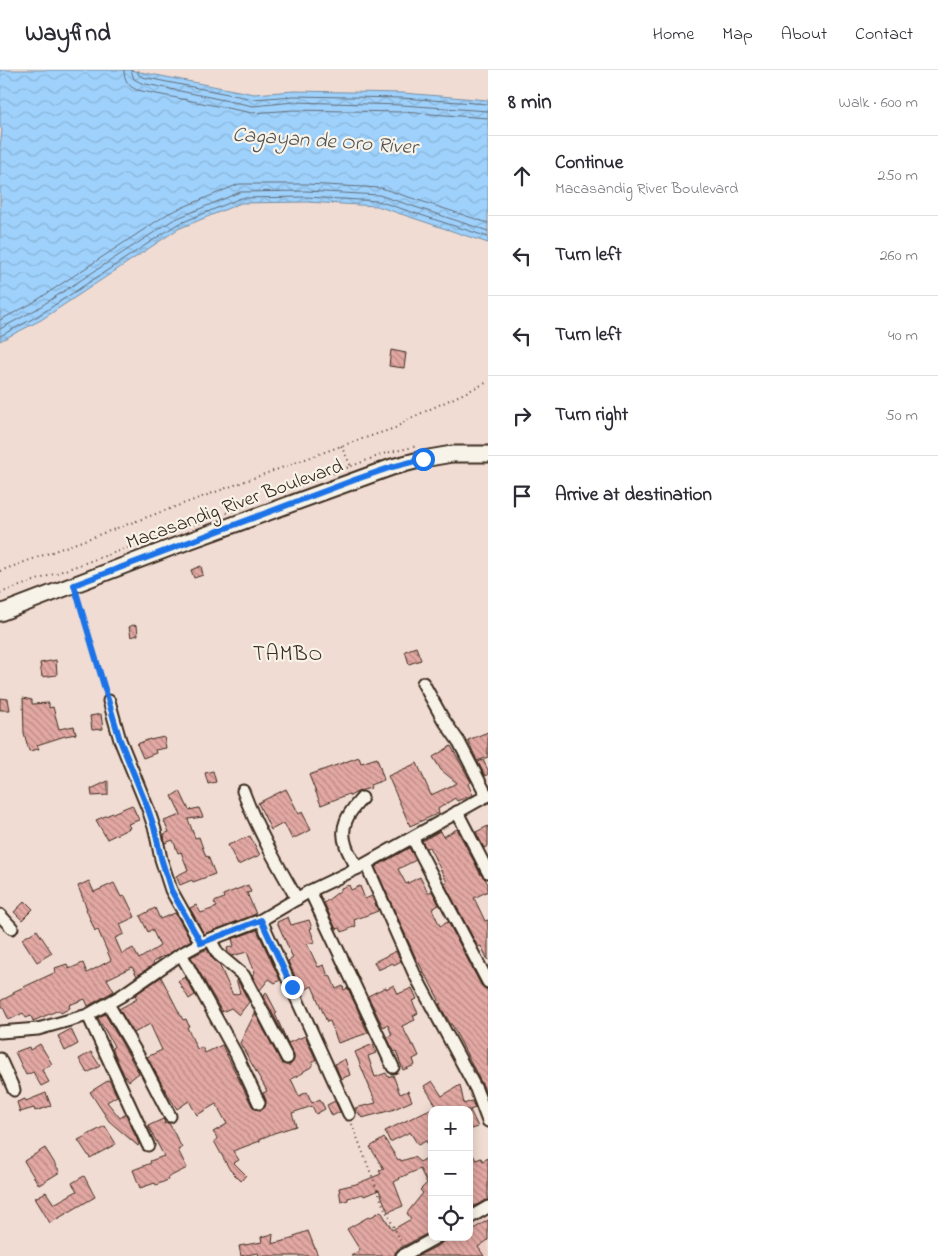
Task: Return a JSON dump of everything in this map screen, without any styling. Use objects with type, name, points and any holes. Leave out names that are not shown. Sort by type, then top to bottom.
[{"type":"street","name":"Macasandig River Boulevard","points":[[0,613],[392,467],[452,454],[488,454]]},
{"type":"street","points":[[0,1032],[38,1028],[88,1015],[108,1004],[181,954],[206,941],[261,920],[310,891],[413,839],[487,796],[459,742],[443,719],[423,683]]},
{"type":"street","points":[[109,701],[120,740],[155,830],[171,890],[206,941],[244,976],[287,1058]]},
{"type":"street","points":[[243,791],[270,852],[297,899]]},
{"type":"street","points":[[362,798],[346,820],[344,829],[349,854],[362,866],[414,973],[472,1081],[488,1121]]},
{"type":"street","points":[[457,812],[488,872]]},
{"type":"street","points":[[413,839],[488,982]]},
{"type":"street","points":[[310,891],[393,1067]]},
{"type":"street","points":[[0,915],[12,928]]},
{"type":"street","points":[[261,920],[349,1114]]},
{"type":"street","points":[[181,954],[236,1054],[259,1103]]},
{"type":"street","points":[[108,1004],[143,1064],[170,1116]]},
{"type":"street","points":[[88,1015],[148,1145]]},
{"type":"street","points":[[0,1059],[14,1090]]},
{"type":"street","points":[[473,1216],[488,1207]]},
{"type":"street","points":[[404,1254],[429,1241]]},
{"type":"path","points":[[0,571],[395,428],[409,419],[488,382]]},
{"type":"path","points":[[341,446],[351,466]]},
{"type":"path","points":[[74,585],[109,701]]},
{"type":"path","points":[[349,1114],[382,1205],[404,1254]]},
{"type":"shaded area","points":[[488,1215],[488,1256],[462,1256],[468,1241],[473,1241],[473,1224]]},
{"type":"water","name":"Cagayan de Oro River","points":[[0,70],[130,70],[254,94],[294,91],[403,93],[488,100],[488,243],[377,206],[306,202],[241,203],[178,229],[41,320],[0,341],[0,147],[2,130],[0,126]]},
{"type":"building","points":[[391,350],[406,353],[404,368],[389,366]]},
{"type":"building","points":[[201,566],[203,575],[194,578],[191,570]]},
{"type":"building","points":[[137,626],[138,635],[131,637],[129,627]]},
{"type":"building","points":[[416,647],[421,660],[409,664],[405,651]]},
{"type":"building","points":[[56,660],[57,675],[42,677],[40,663]]},
{"type":"building","points":[[0,698],[8,699],[10,710],[0,710]]},
{"type":"building","points":[[23,698],[32,700],[32,704],[49,703],[49,708],[53,707],[59,729],[74,726],[76,734],[37,745],[39,749],[29,751],[24,733]]},
{"type":"building","points":[[101,714],[103,729],[92,730],[90,716]]},
{"type":"building","points":[[488,732],[488,757],[477,761],[468,740]]},
{"type":"building","points":[[164,737],[166,748],[155,750],[156,753],[143,758],[137,744],[150,739]]},
{"type":"building","points":[[451,746],[471,782],[468,784],[473,795],[457,801],[455,798],[438,809],[439,813],[410,826],[388,776],[417,763],[431,795],[457,783],[441,770],[433,757]]},
{"type":"building","points":[[359,757],[361,763],[377,758],[384,780],[370,785],[371,788],[321,805],[309,775]]},
{"type":"building","points":[[483,760],[488,770],[488,775],[485,776],[478,762]]},
{"type":"building","points":[[213,771],[216,782],[208,784],[205,773]]},
{"type":"building","points":[[108,781],[108,795],[92,796],[91,789]]},
{"type":"building","points":[[286,789],[299,814],[302,812],[311,830],[292,839],[284,823],[271,830],[258,803]]},
{"type":"building","points":[[180,791],[189,810],[199,808],[203,817],[188,819],[195,838],[199,837],[206,857],[208,856],[215,874],[180,885],[176,876],[188,870],[181,852],[178,853],[173,840],[165,843],[164,834],[169,832],[164,821],[181,815],[172,796]]},
{"type":"building","points":[[132,805],[139,820],[128,824],[130,828],[107,839],[96,820]]},
{"type":"building","points":[[488,826],[488,846],[484,848],[476,832]]},
{"type":"building","points":[[457,829],[481,875],[488,884],[488,891],[474,898],[485,921],[488,920],[488,960],[481,946],[478,947],[444,883],[447,882],[429,847],[426,848],[422,841],[440,831],[443,837]]},
{"type":"building","points":[[250,836],[260,855],[238,865],[228,845]]},
{"type":"building","points":[[409,848],[416,860],[398,869],[406,884],[420,877],[428,893],[432,891],[439,905],[432,909],[440,926],[448,922],[481,985],[488,991],[488,1100],[483,1086],[452,1025],[418,963],[375,867]]},
{"type":"building","points":[[89,881],[94,892],[114,883],[121,897],[125,896],[135,917],[120,924],[124,934],[115,938],[122,954],[133,948],[139,959],[160,946],[152,929],[148,932],[140,916],[155,908],[160,919],[175,913],[191,940],[153,962],[154,964],[137,976],[132,967],[107,979],[114,991],[88,1006],[85,999],[69,1005],[70,1008],[61,1013],[59,1010],[33,1021],[31,1016],[26,1018],[23,1013],[9,1020],[0,1001],[14,994],[13,992],[56,972],[55,968],[67,964],[69,969],[83,963],[87,973],[111,960],[98,930],[95,931],[78,886]]},
{"type":"building","points":[[248,885],[251,892],[247,893],[256,914],[204,934],[190,908],[196,905],[201,913],[217,907],[214,902],[224,898],[223,895]]},
{"type":"building","points":[[349,885],[351,890],[360,886],[365,899],[372,896],[378,911],[354,920],[356,926],[342,932],[340,928],[336,929],[324,903],[341,888]]},
{"type":"building","points":[[25,901],[33,909],[22,920],[14,912]]},
{"type":"building","points":[[288,917],[291,925],[309,920],[315,942],[307,944],[318,967],[324,965],[336,989],[343,986],[344,990],[348,988],[368,1033],[338,1043],[330,1021],[327,1022],[312,986],[302,992],[288,961],[293,958],[277,922]]},
{"type":"building","points":[[37,930],[52,953],[37,962],[22,939]]},
{"type":"building","points":[[257,930],[280,980],[275,983],[269,979],[260,990],[252,975],[255,973],[247,952],[232,956],[228,953],[227,948],[234,946],[232,939]]},
{"type":"building","points":[[207,949],[212,958],[219,964],[233,995],[240,993],[236,979],[249,1002],[239,1015],[231,1008],[222,1012],[191,957]]},
{"type":"building","points":[[396,951],[401,961],[378,970],[374,962]]},
{"type":"building","points":[[161,977],[183,1020],[186,1019],[189,1026],[187,1027],[197,1049],[202,1047],[205,1053],[222,1045],[255,1109],[262,1110],[265,1107],[266,1100],[263,1093],[267,1091],[240,1043],[255,1013],[281,1062],[290,1065],[294,1059],[294,1055],[264,997],[266,992],[277,1013],[275,1014],[288,1043],[305,1036],[316,1060],[312,1062],[313,1066],[291,1079],[299,1096],[307,1092],[312,1103],[320,1099],[325,1109],[316,1114],[312,1106],[292,1113],[296,1126],[274,1133],[260,1139],[260,1141],[233,1151],[239,1160],[234,1163],[246,1175],[241,1181],[230,1170],[214,1141],[218,1139],[213,1132],[227,1124],[216,1104],[197,1115],[189,1101],[177,1109],[147,1057],[162,1050],[150,1024],[134,1033],[119,1009],[137,999],[135,995]]},
{"type":"building","points":[[185,977],[195,995],[189,999],[178,981]]},
{"type":"building","points":[[394,985],[398,994],[412,988],[417,999],[412,1001],[418,1013],[413,1016],[415,1020],[402,1026],[419,1056],[413,1059],[415,1065],[403,1070],[396,1051],[394,1052],[387,1037],[392,1035],[388,1025],[383,1027],[368,996]]},
{"type":"building","points":[[105,1014],[139,1073],[129,1081],[124,1075],[112,1048],[114,1046],[98,1018]]},
{"type":"building","points":[[71,1029],[78,1044],[65,1051],[58,1036]]},
{"type":"building","points":[[40,1044],[52,1064],[42,1070],[49,1082],[41,1086],[33,1072],[26,1075],[15,1052],[29,1047],[30,1050]]},
{"type":"building","points":[[373,1044],[376,1053],[368,1056],[375,1077],[386,1073],[388,1077],[393,1075],[400,1094],[408,1091],[412,1101],[392,1110],[362,1118],[355,1108],[376,1103],[355,1052]]},
{"type":"building","points":[[91,1052],[100,1066],[87,1073],[79,1059]]},
{"type":"building","points":[[345,1059],[350,1075],[341,1079],[335,1064]]},
{"type":"building","points":[[109,1080],[117,1096],[107,1102],[120,1118],[126,1114],[139,1144],[138,1146],[109,1121],[90,1092]]},
{"type":"building","points":[[432,1081],[442,1096],[460,1085],[464,1104],[472,1101],[475,1108],[473,1109],[473,1106],[436,1106],[424,1086]]},
{"type":"building","points":[[46,1093],[51,1106],[35,1111],[34,1108],[20,1112],[17,1102],[25,1099],[26,1101]]},
{"type":"building","points":[[335,1101],[340,1112],[332,1116],[327,1105]]},
{"type":"building","points":[[428,1110],[428,1144],[426,1141],[418,1145],[410,1132],[390,1142],[385,1131]]},
{"type":"building","points":[[473,1116],[478,1127],[473,1129]]},
{"type":"building","points":[[163,1119],[164,1124],[169,1123],[182,1148],[178,1150],[187,1168],[167,1178],[168,1180],[156,1185],[155,1183],[140,1188],[133,1170],[164,1156],[148,1126]]},
{"type":"building","points":[[105,1126],[116,1144],[90,1158],[78,1140]]},
{"type":"building","points":[[384,1138],[398,1160],[400,1159],[401,1161],[414,1157],[420,1162],[428,1157],[428,1233],[398,1249],[395,1256],[351,1256],[360,1250],[347,1229],[381,1211],[392,1230],[411,1219],[407,1213],[423,1193],[420,1190],[427,1183],[420,1169],[399,1178],[394,1182],[403,1206],[388,1212],[379,1190],[364,1196],[363,1194],[348,1198],[348,1200],[341,1202],[339,1188],[356,1184],[381,1174],[379,1171],[384,1169],[370,1147]]},
{"type":"building","points":[[45,1148],[60,1172],[39,1185],[24,1161]]},
{"type":"building","points":[[473,1155],[476,1160],[481,1158],[483,1161],[488,1158],[488,1200],[473,1206]]},
{"type":"building","points":[[84,1176],[95,1197],[50,1223],[35,1198],[46,1192],[54,1204],[77,1191],[72,1183]]},
{"type":"building","points":[[488,1220],[488,1240],[478,1247],[484,1256],[418,1256],[441,1244],[443,1241],[473,1241],[473,1229]]},
{"type":"building","points":[[308,1231],[318,1256],[259,1256],[258,1253],[241,1256],[239,1246],[262,1242],[261,1237],[273,1234],[272,1244],[295,1238],[294,1236]]},
{"type":"district","name":"TAMBO","points":[[288,653]]},
{"type":"route","points":[[292,987],[261,920],[201,943],[171,890],[148,809],[120,740],[74,585],[357,479],[423,459]]}]
